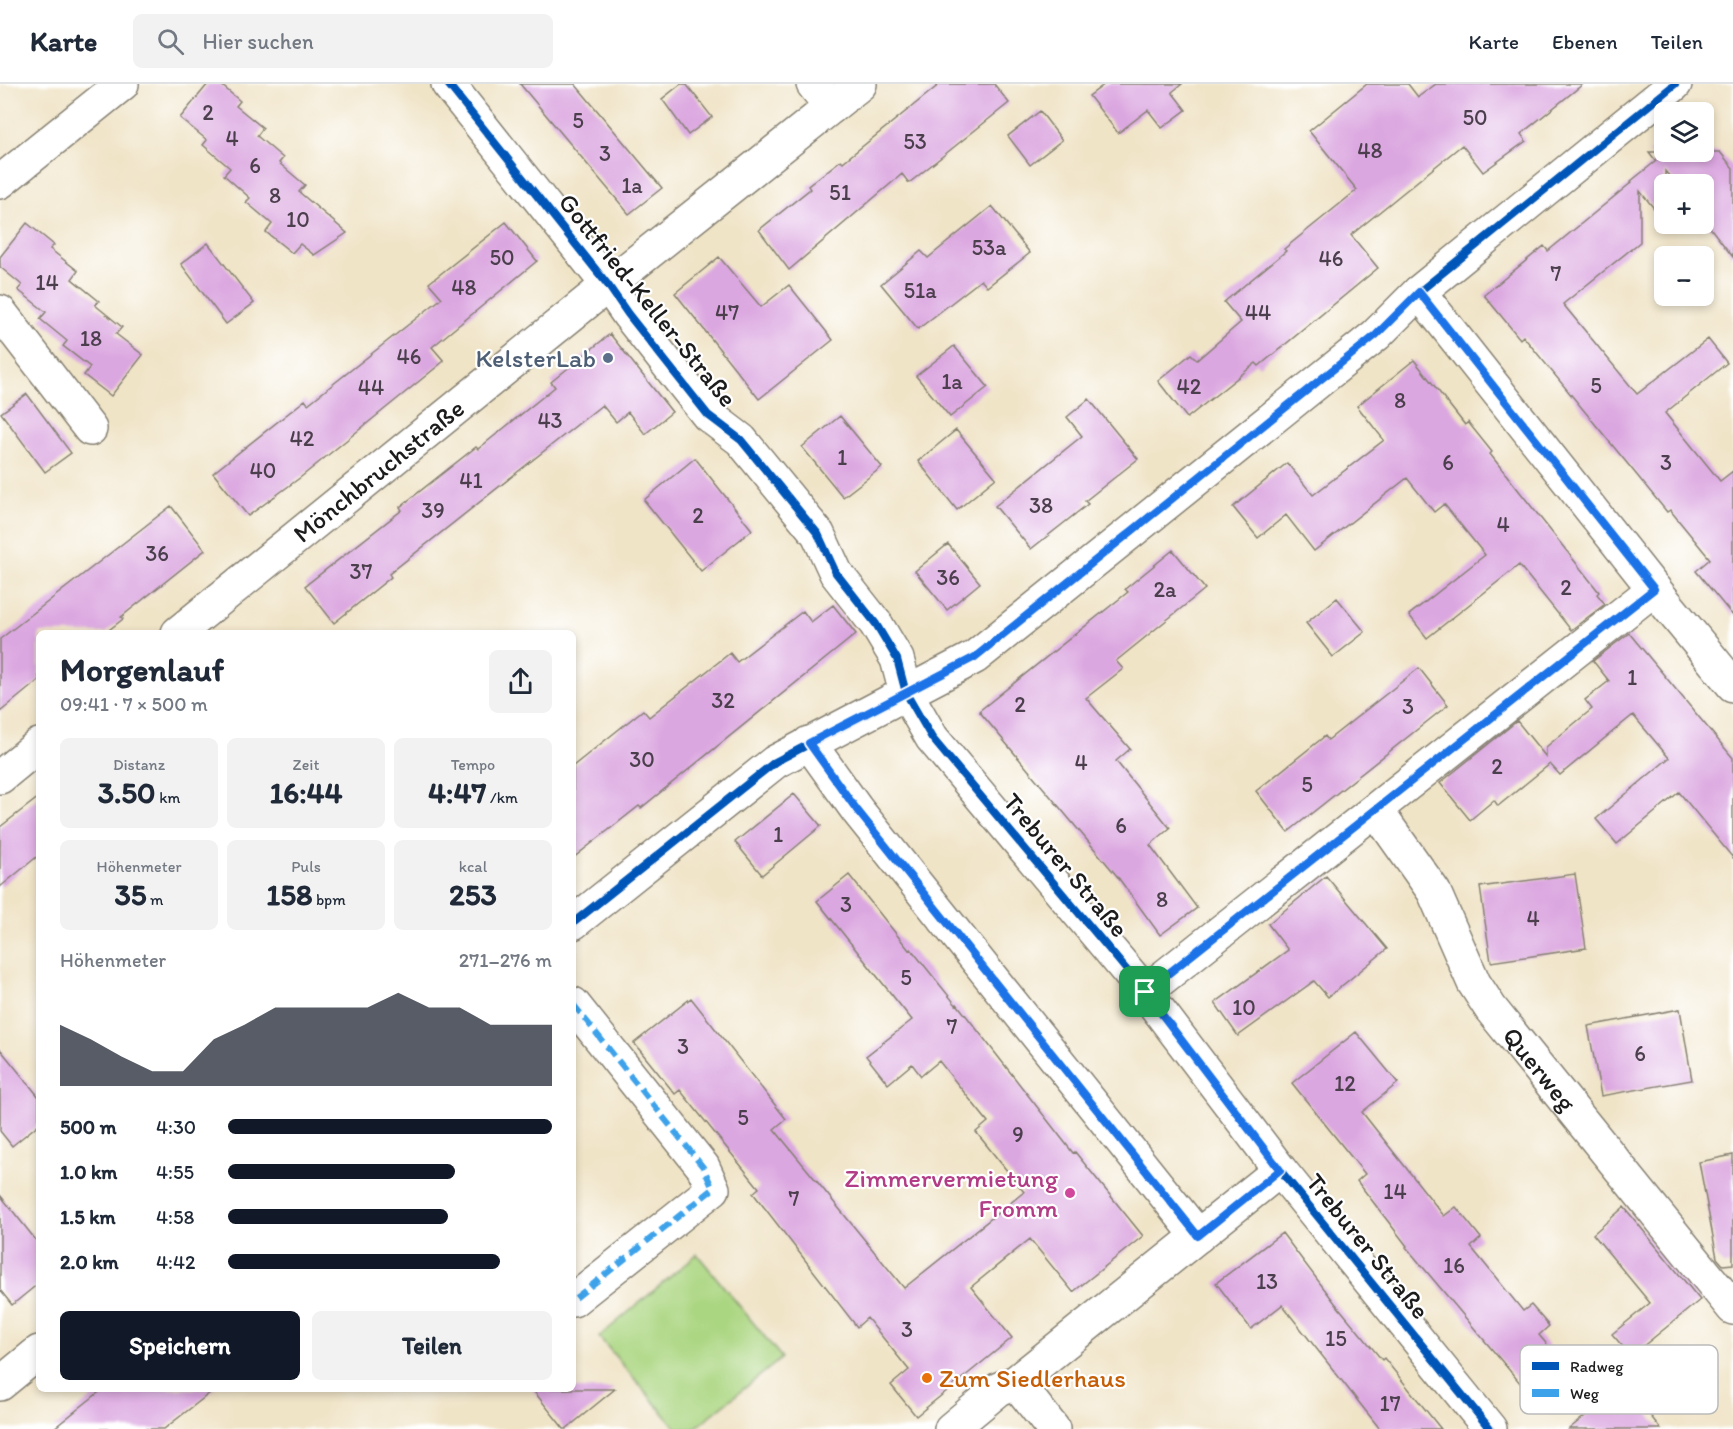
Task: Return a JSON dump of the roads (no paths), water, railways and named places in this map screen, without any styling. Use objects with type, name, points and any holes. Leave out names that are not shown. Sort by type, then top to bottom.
[{"type":"street","points":[[0,182],[122,84]]},
{"type":"street","name":"Gottfried-Keller-Straße","points":[[448,84],[708,415],[741,440],[818,534],[836,573],[876,624],[897,659],[906,693]]},
{"type":"street","name":"Mönchbruchstraße","points":[[182,630],[608,285],[822,96],[860,84]]},
{"type":"street","points":[[576,921],[775,762],[975,657],[1376,335],[1419,292],[1675,84]]},
{"type":"street","points":[[1419,292],[1733,685]]},
{"type":"street","points":[[0,312],[90,429]]},
{"type":"street","points":[[1145,992],[1654,589]]},
{"type":"street","name":"Treburer Straße","points":[[906,693],[932,738],[1145,992],[1280,1170],[1490,1429]]},
{"type":"street","points":[[809,743],[857,810],[1198,1236]]},
{"type":"street","points":[[0,777],[36,747]]},
{"type":"street","name":"Querweg","points":[[1376,810],[1434,892],[1474,983],[1491,1009],[1733,1308]]},
{"type":"street","points":[[576,1008],[703,1167],[713,1189],[576,1298]]},
{"type":"street","points":[[951,1429],[999,1389],[1016,1382],[1280,1170]]},
{"type":"street","points":[[0,1384],[36,1354]]},
{"type":"street","points":[[1016,1382],[1053,1429]]},
{"type":"place","name":"KelsterLab","points":[[608,358]]},
{"type":"place","name":"Zimmervermietung Fromm","points":[[1070,1193]]},
{"type":"place","name":"Zum Siedlerhaus","points":[[927,1378]]}]
